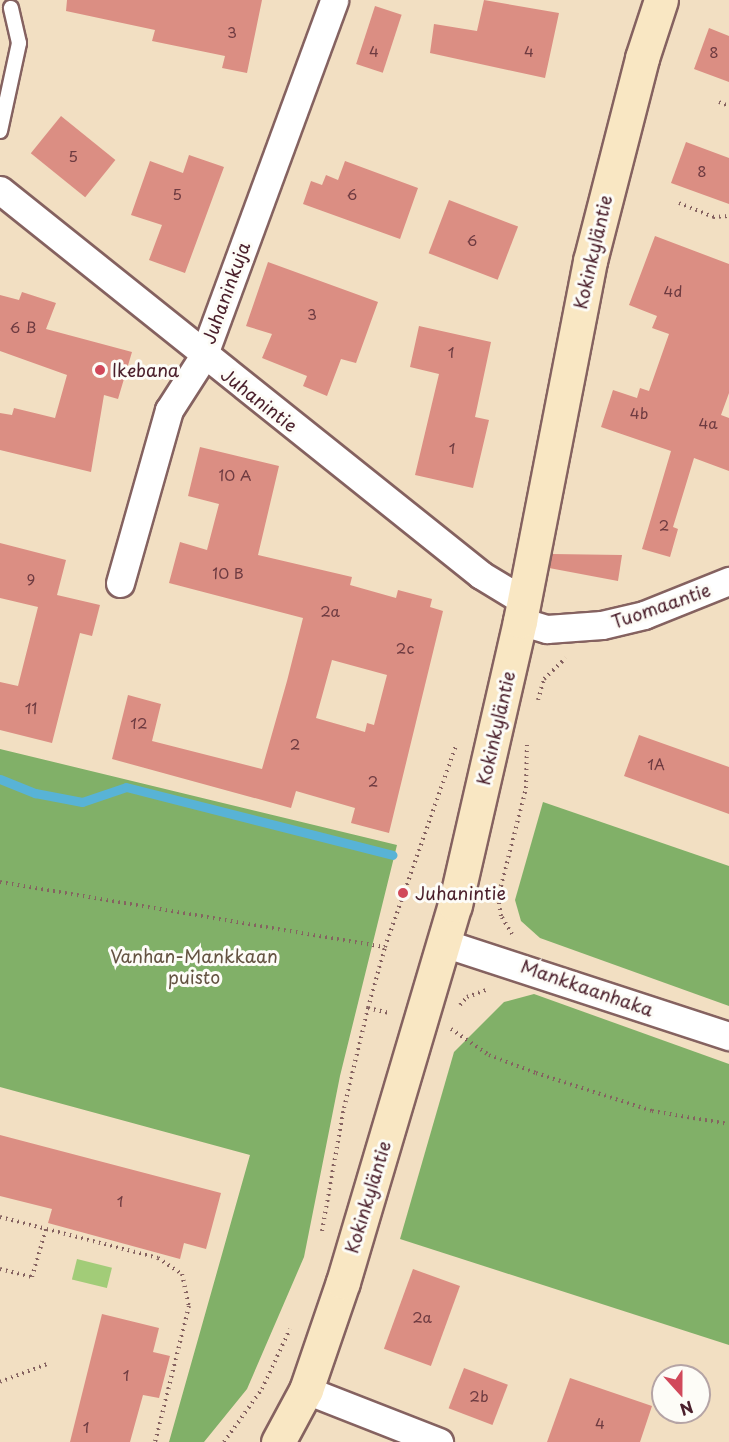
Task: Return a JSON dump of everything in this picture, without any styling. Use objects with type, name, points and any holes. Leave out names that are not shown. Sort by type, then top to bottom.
[{"type":"main road","name":"Kokinkyläntie","points":[[278,1442],[306,1390],[343,1282],[444,943],[522,611],[590,261],[642,58],[661,0]]},
{"type":"street","name":"Juhaninkuja","points":[[120,583],[169,410],[203,357],[334,0]]},
{"type":"street","name":"Juhanintie","points":[[0,190],[203,357],[487,580],[522,611]]},
{"type":"street","name":"Tuomaantie","points":[[522,611],[547,629],[602,625],[645,615],[729,581]]},
{"type":"street","name":"Mankkaanhaka","points":[[444,943],[509,962],[729,1036]]},
{"type":"street","points":[[306,1390],[440,1442]]},
{"type":"lane","points":[[0,131],[19,43],[11,8]]},
{"type":"path","points":[[719,102],[729,106]]},
{"type":"path","points":[[679,203],[713,217],[729,216]]},
{"type":"path","points":[[536,703],[544,679],[572,654]]},
{"type":"path","points":[[509,962],[515,940],[501,916],[498,898],[526,788],[527,733]]},
{"type":"path","points":[[321,1236],[344,1108],[385,947],[459,738]]},
{"type":"path","points":[[0,882],[385,947]]},
{"type":"path","points":[[451,1029],[489,1055],[536,1073],[652,1111],[729,1124]]},
{"type":"path","points":[[0,1217],[158,1258],[182,1274],[189,1306],[155,1442]]},
{"type":"path","points":[[0,1269],[32,1277],[46,1229]]},
{"type":"path","points":[[224,1442],[262,1389],[291,1327]]},
{"type":"path","points":[[0,1382],[50,1363]]},
{"type":"green space","name":"Vanhan-Mankkaan puisto","points":[[0,749],[397,845],[340,1076],[304,1257],[247,1389],[204,1442],[169,1442],[250,1155],[0,1087]]},
{"type":"green space","points":[[543,802],[729,866],[729,1006],[540,938],[521,921],[515,900]]},
{"type":"green space","points":[[534,994],[729,1064],[729,1345],[400,1239],[454,1052],[504,1002]]},
{"type":"green space","points":[[77,1259],[112,1268],[107,1288],[72,1279]]},
{"type":"building","points":[[67,0],[262,0],[247,73],[222,68],[225,56],[152,41],[155,30],[66,11]]},
{"type":"building","points":[[484,0],[559,13],[545,78],[430,53],[434,24],[477,31]]},
{"type":"building","points":[[375,6],[402,15],[383,73],[356,64]]},
{"type":"building","points":[[709,28],[729,36],[729,82],[694,69]]},
{"type":"building","points":[[61,116],[115,160],[85,197],[31,153]]},
{"type":"building","points":[[686,142],[729,158],[729,204],[671,183]]},
{"type":"building","points":[[189,155],[224,167],[185,273],[149,260],[162,225],[131,215],[150,161],[183,173]]},
{"type":"building","points":[[345,161],[418,188],[400,239],[303,204],[311,181],[322,185],[326,175],[338,180]]},
{"type":"building","points":[[449,200],[518,227],[498,280],[429,253]]},
{"type":"building","points":[[655,236],[729,264],[729,393],[721,415],[729,418],[729,471],[694,458],[673,527],[678,529],[670,557],[642,549],[671,451],[601,427],[613,390],[637,398],[640,388],[649,391],[669,334],[652,328],[657,316],[629,305]]},
{"type":"building","points":[[268,262],[378,302],[356,363],[341,359],[327,396],[303,386],[307,376],[262,358],[272,334],[246,326]]},
{"type":"building","points":[[22,292],[56,303],[46,329],[132,352],[118,399],[104,395],[91,472],[0,450],[0,413],[12,415],[14,408],[55,418],[67,375],[0,351],[0,295],[19,300]]},
{"type":"building","points":[[419,326],[491,342],[475,417],[489,420],[473,488],[415,475],[439,374],[410,367]]},
{"type":"building","points":[[200,447],[279,466],[258,555],[352,577],[350,585],[396,598],[398,590],[432,599],[430,607],[443,611],[389,833],[351,823],[355,808],[296,791],[291,808],[112,759],[128,695],[161,704],[152,741],[262,769],[303,618],[169,583],[180,542],[207,550],[219,504],[188,496]],"holes":[[[332,660],[387,675],[374,725],[367,723],[365,732],[316,718]]]},
{"type":"building","points":[[0,543],[66,560],[57,595],[100,605],[92,636],[80,633],[52,743],[0,730],[0,682],[18,686],[38,607],[0,598]]},
{"type":"building","points":[[552,554],[622,555],[618,581],[549,568]]},
{"type":"building","points":[[639,735],[729,767],[729,814],[624,776]]},
{"type":"building","points":[[0,1135],[221,1193],[206,1249],[184,1243],[180,1259],[48,1223],[52,1209],[0,1196]]},
{"type":"building","points":[[413,1269],[460,1286],[431,1366],[384,1349]]},
{"type":"building","points":[[102,1314],[159,1328],[153,1352],[170,1356],[159,1398],[143,1395],[130,1442],[70,1442]]},
{"type":"building","points":[[464,1368],[508,1385],[492,1425],[449,1408]]},
{"type":"building","points":[[570,1378],[651,1406],[640,1442],[547,1442]]},
{"type":"waterway","points":[[0,779],[35,793],[82,802],[126,787],[392,855]]},
{"type":"place","name":"Ikebana","points":[[100,370]]},
{"type":"place","name":"Juhanintie","points":[[403,893]]}]
